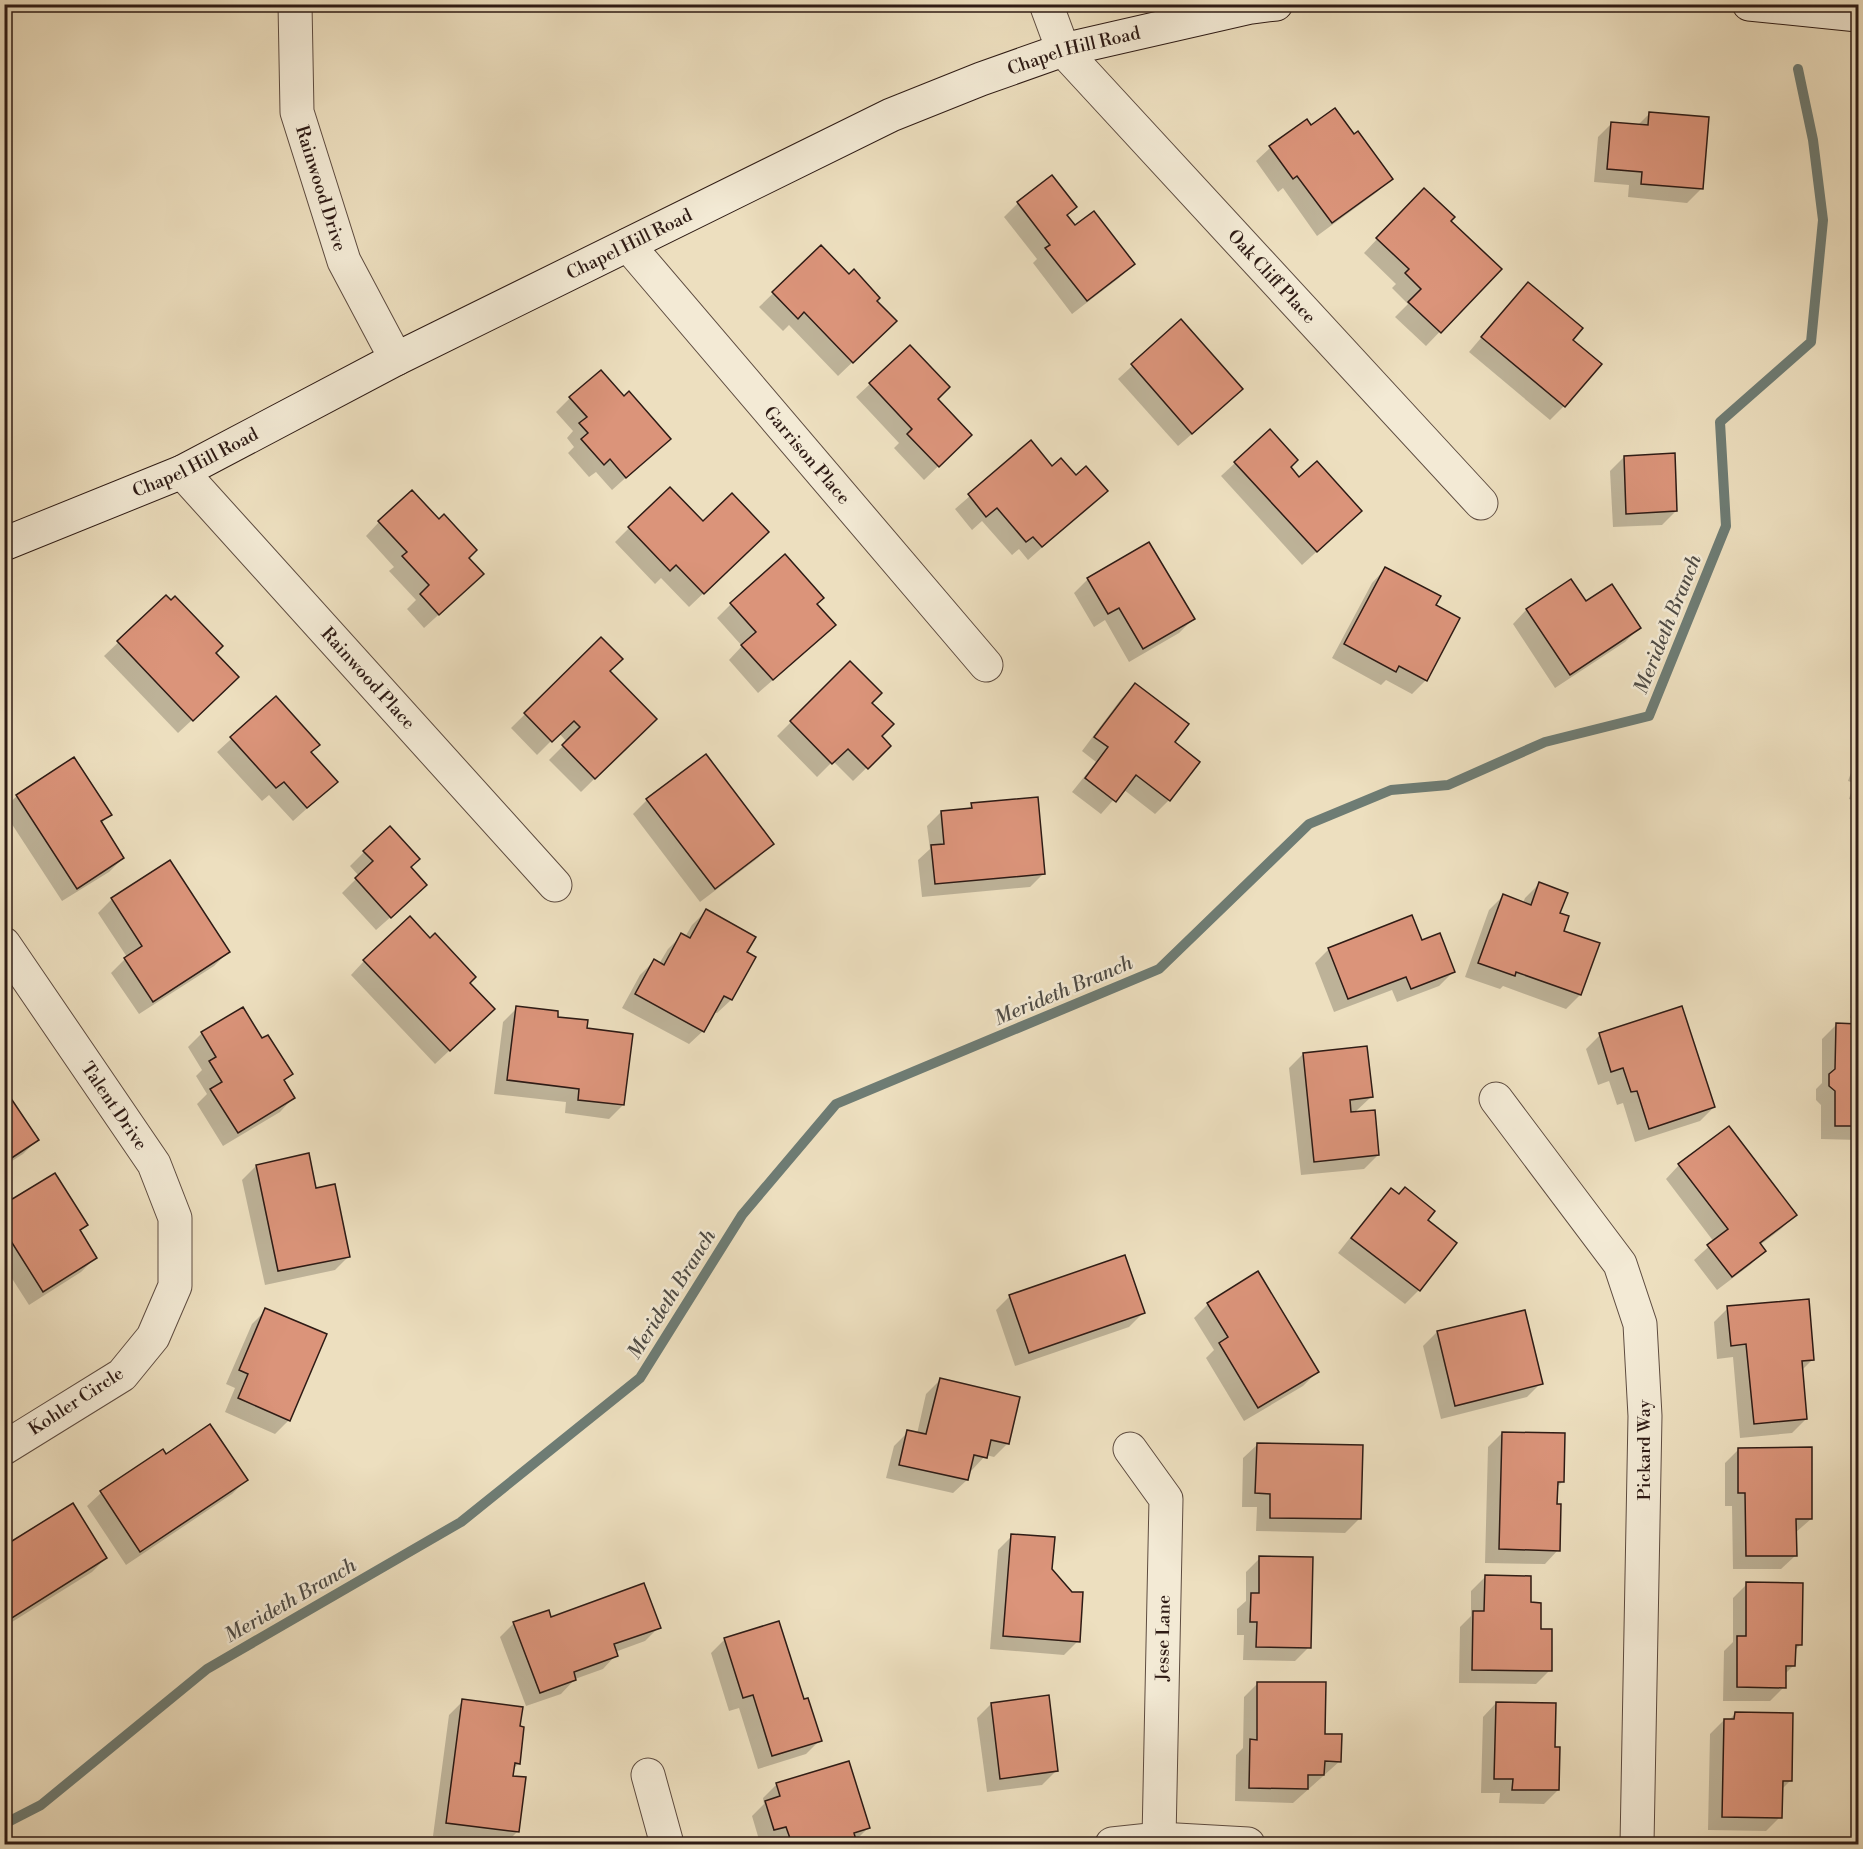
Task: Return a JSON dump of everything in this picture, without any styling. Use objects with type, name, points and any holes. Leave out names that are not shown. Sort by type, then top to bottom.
[{"type":"street","name":"Rainwood Drive","points":[[296,4],[297,112],[344,261],[396,359]]},
{"type":"street","points":[[1046,4],[1063,50]]},
{"type":"street","name":"Chapel Hill Road","points":[[4,544],[182,472],[396,359],[891,115],[981,79],[1063,50],[1251,7],[1276,4]]},
{"type":"street","points":[[1749,4],[1858,15]]},
{"type":"street","name":"Oak Cliff Place","points":[[1063,50],[1481,502]]},
{"type":"street","name":"Garrison Place","points":[[628,245],[986,665]]},
{"type":"street","name":"Rainwood Place","points":[[182,472],[555,885]]},
{"type":"street","name":"Talent Drive","points":[[4,944],[154,1164],[175,1218],[175,1286]]},
{"type":"street","name":"Pickard Way","points":[[1496,1099],[1620,1264],[1640,1324],[1645,1416],[1637,1845]]},
{"type":"street","name":"Kohler Circle","points":[[4,1448],[122,1375],[153,1337],[175,1286]]},
{"type":"street","name":"Jesse Lane","points":[[1130,1449],[1166,1499],[1159,1839]]},
{"type":"street","points":[[648,1775],[667,1845]]},
{"type":"street","points":[[1112,1845],[1159,1839],[1248,1845]]},
{"type":"building","points":[[1335,108],[1354,134],[1358,131],[1393,179],[1332,223],[1297,176],[1293,179],[1269,146],[1307,119],[1311,125]]},
{"type":"building","points":[[1649,112],[1709,117],[1703,189],[1641,184],[1642,172],[1607,169],[1611,122],[1648,125]]},
{"type":"building","points":[[1052,175],[1077,207],[1067,215],[1075,225],[1094,211],[1135,264],[1087,301],[1045,248],[1050,245],[1017,202]]},
{"type":"building","points":[[1424,188],[1455,217],[1451,221],[1502,269],[1441,333],[1408,302],[1421,289],[1405,273],[1409,269],[1376,238]]},
{"type":"building","points":[[821,245],[849,274],[854,269],[880,298],[877,301],[897,321],[853,363],[804,312],[798,319],[772,292]]},
{"type":"building","points":[[1528,282],[1583,328],[1573,340],[1602,364],[1565,407],[1481,337]]},
{"type":"building","points":[[1181,319],[1243,389],[1192,434],[1131,364]]},
{"type":"building","points":[[910,345],[950,387],[938,399],[972,435],[939,467],[907,434],[912,429],[869,383]]},
{"type":"building","points":[[601,370],[624,396],[629,391],[671,439],[626,478],[610,459],[604,465],[581,439],[588,433],[579,423],[587,417],[569,397]]},
{"type":"building","points":[[1270,429],[1298,460],[1291,467],[1299,477],[1317,461],[1362,511],[1317,552],[1234,462]]},
{"type":"building","points":[[1031,440],[1052,466],[1061,458],[1076,475],[1086,466],[1108,491],[1042,547],[1033,537],[1026,542],[997,508],[986,517],[968,494]]},
{"type":"building","points":[[1675,453],[1677,511],[1626,514],[1624,456]]},
{"type":"building","points":[[670,487],[703,521],[732,493],[769,532],[704,594],[676,565],[670,571],[628,527]]},
{"type":"building","points":[[412,490],[439,519],[444,514],[477,550],[469,558],[484,574],[439,615],[420,594],[429,585],[402,556],[407,552],[378,521]]},
{"type":"building","points":[[1149,542],[1195,619],[1143,649],[1119,608],[1108,614],[1087,578]]},
{"type":"building","points":[[785,554],[824,598],[817,604],[836,625],[773,680],[741,645],[756,632],[730,603]]},
{"type":"building","points":[[1385,567],[1441,596],[1436,605],[1460,618],[1427,681],[1399,666],[1396,672],[1344,644]]},
{"type":"building","points":[[1571,579],[1586,601],[1612,584],[1641,628],[1570,675],[1526,609]]},
{"type":"building","points":[[166,595],[171,600],[175,596],[223,646],[216,653],[239,677],[193,721],[117,641]]},
{"type":"building","points":[[601,637],[623,659],[610,671],[657,719],[595,779],[562,745],[580,727],[574,721],[552,742],[524,713]]},
{"type":"building","points":[[850,661],[882,693],[872,703],[894,724],[882,736],[891,746],[868,769],[848,749],[832,764],[790,721]]},
{"type":"building","points":[[1135,683],[1189,724],[1175,742],[1200,762],[1170,801],[1136,775],[1116,802],[1085,778],[1108,747],[1094,737]]},
{"type":"building","points":[[276,696],[320,745],[311,752],[338,782],[307,808],[284,782],[276,788],[230,737]]},
{"type":"building","points":[[706,754],[774,844],[715,889],[646,799]]},
{"type":"building","points":[[74,757],[112,815],[101,821],[124,858],[77,889],[16,795]]},
{"type":"building","points":[[1038,797],[1045,874],[935,884],[931,845],[944,844],[941,811],[972,808],[971,803]]},
{"type":"building","points":[[390,826],[420,859],[411,867],[427,885],[391,918],[355,878],[373,861],[363,851]]},
{"type":"building","points":[[170,860],[230,952],[153,1002],[124,958],[142,946],[111,898]]},
{"type":"building","points":[[1539,882],[1568,893],[1560,913],[1569,916],[1564,931],[1600,943],[1581,995],[1516,972],[1515,976],[1478,963],[1503,894],[1531,905]]},
{"type":"building","points":[[706,909],[756,937],[747,952],[756,957],[732,1000],[724,996],[704,1032],[635,994],[654,959],[664,965],[681,933],[690,938]]},
{"type":"building","points":[[1412,915],[1422,940],[1440,933],[1455,972],[1411,989],[1406,977],[1348,999],[1328,948]]},
{"type":"building","points":[[410,916],[430,938],[435,933],[476,977],[470,983],[495,1009],[450,1051],[363,960]]},
{"type":"building","points":[[516,1006],[558,1011],[558,1017],[588,1020],[587,1028],[633,1034],[624,1105],[578,1100],[579,1089],[507,1080]]},
{"type":"building","points":[[1682,1006],[1715,1107],[1649,1129],[1637,1091],[1631,1092],[1623,1068],[1611,1072],[1599,1033]]},
{"type":"building","points":[[243,1007],[262,1038],[268,1035],[293,1074],[284,1080],[295,1098],[238,1133],[210,1089],[222,1082],[209,1061],[216,1057],[201,1032]]},
{"type":"building","points":[[1836,1023],[1858,1024],[1858,1126],[1835,1126],[1835,1091],[1829,1086],[1829,1074],[1835,1069]]},
{"type":"building","points":[[1367,1046],[1373,1097],[1350,1100],[1351,1112],[1375,1110],[1379,1155],[1314,1162],[1303,1053]]},
{"type":"building","points":[[4,1088],[39,1140],[4,1163]]},
{"type":"building","points":[[1729,1126],[1797,1215],[1760,1243],[1766,1251],[1732,1277],[1707,1245],[1728,1229],[1678,1164]]},
{"type":"building","points":[[309,1153],[316,1188],[335,1184],[350,1257],[278,1271],[256,1165]]},
{"type":"building","points":[[55,1173],[88,1225],[80,1230],[97,1258],[43,1292],[4,1230],[4,1204]]},
{"type":"building","points":[[1405,1187],[1435,1211],[1428,1220],[1457,1243],[1420,1291],[1351,1238],[1391,1188],[1399,1194]]},
{"type":"building","points":[[1125,1255],[1145,1313],[1029,1353],[1009,1295]]},
{"type":"building","points":[[1258,1271],[1319,1372],[1258,1408],[1219,1343],[1228,1337],[1207,1303]]},
{"type":"building","points":[[1809,1299],[1814,1360],[1802,1361],[1807,1419],[1754,1424],[1746,1344],[1731,1346],[1727,1306]]},
{"type":"building","points":[[265,1308],[327,1334],[290,1421],[238,1398],[248,1374],[239,1370]]},
{"type":"building","points":[[1525,1310],[1543,1384],[1455,1406],[1437,1331]]},
{"type":"building","points":[[940,1378],[1020,1397],[1009,1444],[991,1440],[987,1458],[974,1455],[968,1480],[899,1465],[907,1430],[926,1434]]},
{"type":"building","points":[[210,1424],[248,1480],[140,1552],[100,1491],[163,1449],[166,1454]]},
{"type":"building","points":[[1502,1432],[1565,1433],[1564,1482],[1558,1482],[1557,1504],[1561,1504],[1560,1551],[1499,1549]]},
{"type":"building","points":[[1257,1443],[1363,1445],[1361,1519],[1270,1518],[1270,1494],[1255,1493]]},
{"type":"building","points":[[1812,1447],[1812,1519],[1796,1519],[1797,1556],[1746,1556],[1745,1493],[1738,1493],[1738,1448]]},
{"type":"building","points":[[73,1503],[107,1558],[4,1623],[4,1546]]},
{"type":"building","points":[[1011,1534],[1055,1537],[1052,1569],[1072,1592],[1083,1592],[1080,1642],[1003,1636]]},
{"type":"building","points":[[1259,1556],[1313,1557],[1311,1648],[1256,1647],[1257,1622],[1250,1622],[1251,1593],[1259,1593]]},
{"type":"building","points":[[1485,1575],[1531,1576],[1531,1602],[1541,1603],[1541,1629],[1552,1629],[1552,1671],[1472,1670],[1473,1611],[1484,1611]]},
{"type":"building","points":[[1746,1582],[1803,1583],[1802,1645],[1796,1645],[1795,1666],[1786,1666],[1786,1688],[1737,1687],[1737,1636],[1746,1636]]},
{"type":"building","points":[[644,1583],[661,1628],[614,1644],[618,1656],[574,1672],[576,1680],[540,1693],[513,1622],[549,1610],[551,1617]]},
{"type":"building","points":[[779,1621],[804,1699],[808,1698],[822,1741],[772,1756],[753,1695],[743,1698],[724,1638]]},
{"type":"building","points":[[1257,1682],[1326,1682],[1325,1734],[1342,1734],[1341,1762],[1325,1761],[1324,1775],[1308,1775],[1308,1789],[1249,1788],[1250,1739],[1257,1740]]},
{"type":"building","points":[[1049,1695],[1058,1771],[1000,1779],[991,1703]]},
{"type":"building","points":[[462,1699],[523,1707],[520,1726],[524,1727],[520,1764],[515,1763],[513,1776],[526,1777],[519,1832],[446,1823]]},
{"type":"building","points":[[1496,1702],[1556,1703],[1555,1747],[1560,1747],[1559,1790],[1512,1790],[1513,1779],[1494,1779]]},
{"type":"building","points":[[1735,1712],[1793,1713],[1792,1781],[1783,1781],[1782,1818],[1722,1817],[1724,1719],[1734,1719]]},
{"type":"building","points":[[849,1761],[870,1828],[854,1833],[857,1844],[792,1844],[786,1827],[774,1830],[765,1801],[780,1796],[776,1783]]},
{"type":"waterway","name":"Merideth Branch","points":[[4,1824],[41,1805],[207,1669],[461,1522],[640,1378],[742,1215],[836,1104],[1159,969],[1309,824],[1391,790],[1448,785],[1545,742],[1649,716],[1726,526],[1720,422],[1811,342],[1823,220],[1813,140],[1798,69]]}]
